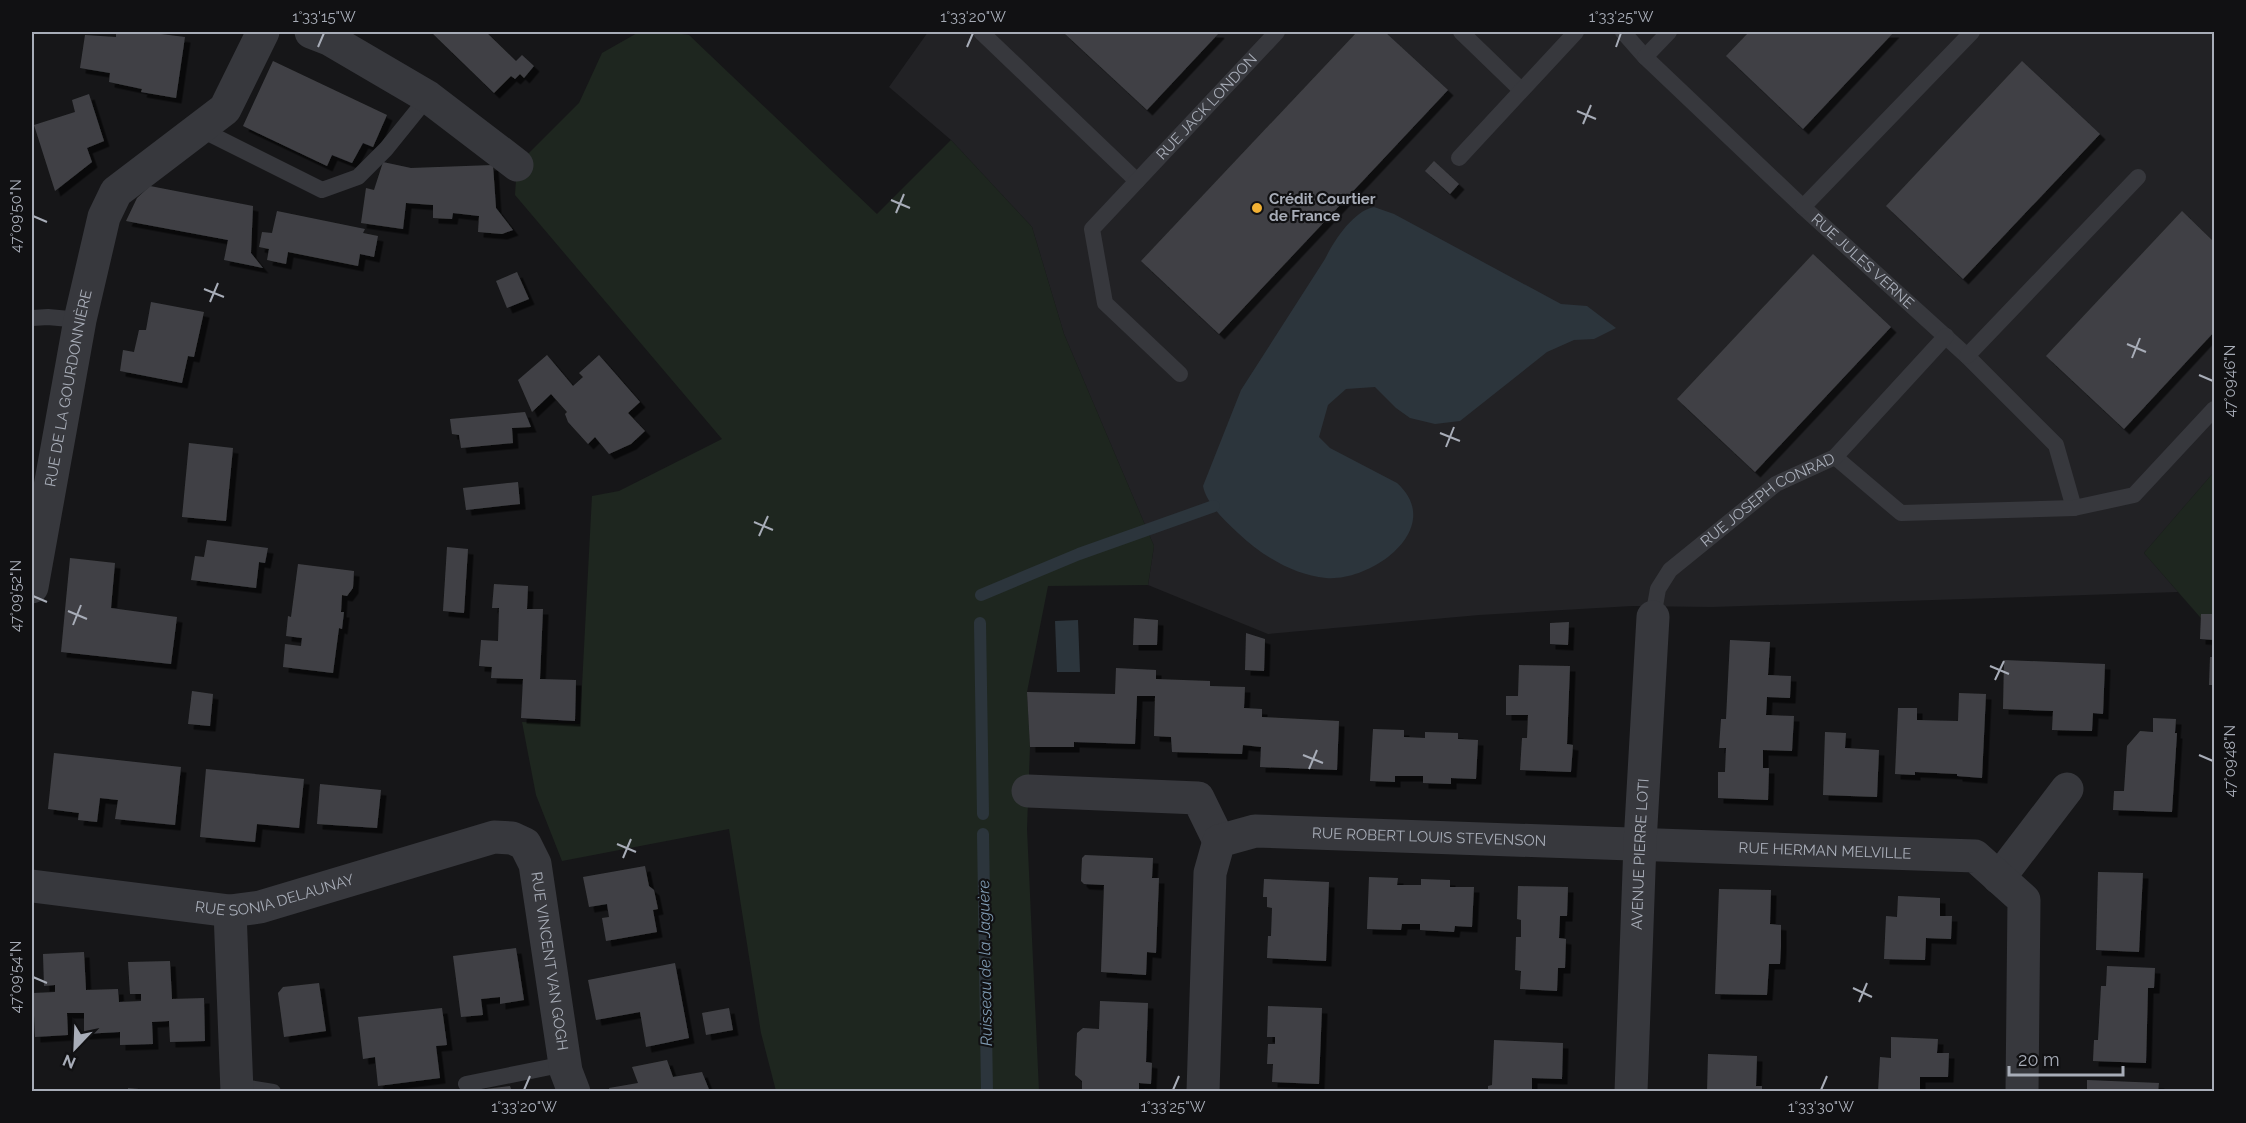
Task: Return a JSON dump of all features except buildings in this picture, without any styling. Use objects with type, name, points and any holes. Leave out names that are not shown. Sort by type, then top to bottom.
[{"type":"street","points":[[200,129],[225,109],[263,32]]},
{"type":"street","points":[[311,32],[329,39],[428,97],[517,165]]},
{"type":"street","name":"RUE DE LA GOURDONNIÈRE","points":[[32,586],[80,320],[104,217],[116,192],[200,129]]},
{"type":"street","name":"AVENUE PIERRE LOTI","points":[[1631,1092],[1640,843],[1653,617]]},
{"type":"street","points":[[1999,878],[2067,789]]},
{"type":"street","points":[[1028,790],[1198,798],[1220,841],[1210,873],[1203,1092]]},
{"type":"street","name":"RUE ROBERT LOUIS STEVENSON","points":[[1220,841],[1255,831],[1640,843]]},
{"type":"street","name":"RUE SONIA DELAUNAY","points":[[32,886],[230,911],[260,907],[494,837],[512,838]]},
{"type":"street","name":"RUE VINCENT VAN GOGH","points":[[512,838],[525,844],[535,864],[569,1078]]},
{"type":"street","name":"RUE HERMAN MELVILLE","points":[[1640,843],[1975,856],[2024,900],[2022,1092]]},
{"type":"street","points":[[230,911],[237,1089]]},
{"type":"lane","points":[[981,32],[1137,181]]},
{"type":"lane","name":"RUE JACK LONDON","points":[[1180,374],[1105,303],[1092,229],[1276,32]]},
{"type":"lane","points":[[1461,32],[1521,90]]},
{"type":"lane","points":[[1459,158],[1576,32]]},
{"type":"lane","points":[[1623,32],[1645,57],[1669,32]]},
{"type":"lane","points":[[1803,207],[1972,32]]},
{"type":"lane","name":"RUE JULES VERNE","points":[[1645,57],[1803,207],[1946,336],[2056,445],[2074,508]]},
{"type":"lane","points":[[200,129],[322,190],[358,177],[386,149],[428,97]]},
{"type":"lane","points":[[1967,356],[2138,177]]},
{"type":"lane","points":[[32,318],[80,320]]},
{"type":"lane","name":"RUE JOSEPH CONRAD","points":[[1653,617],[1658,589],[1670,570],[1776,484],[1835,456],[1946,336]]},
{"type":"lane","points":[[1835,456],[1901,513],[2074,508],[2134,495],[2214,409]]},
{"type":"lane","points":[[466,1084],[569,1078]]},
{"type":"lane","points":[[237,1089],[273,1092]]},
{"type":"shaded area","points":[[639,32],[689,35],[877,214],[951,140],[1032,227],[1064,334],[1154,546],[1148,585],[1048,586],[1027,692],[1030,747],[1027,829],[1039,1091],[776,1091],[761,1033],[729,829],[562,861],[536,795],[522,722],[580,724],[592,496],[619,491],[722,439],[515,195],[517,165],[579,103],[602,53]]},
{"type":"shaded area","points":[[928,32],[2214,32],[2214,472],[2144,553],[2178,592],[1712,607],[1632,606],[1479,615],[1268,634],[1148,585],[1154,546],[1064,334],[1032,227],[951,140],[889,87]]},
{"type":"shaded area","points":[[1374,207],[1394,214],[1561,304],[1587,306],[1616,328],[1594,339],[1574,340],[1547,352],[1460,421],[1435,424],[1410,418],[1375,387],[1346,389],[1328,405],[1319,437],[1330,448],[1397,483],[1410,500],[1413,517],[1408,533],[1398,548],[1382,561],[1364,571],[1345,577],[1326,578],[1302,573],[1278,563],[1257,549],[1217,511],[1208,499],[1203,486],[1241,390],[1339,236],[1359,214]]},
{"type":"shaded area","points":[[2214,472],[2214,633],[2144,553]]},
{"type":"shaded area","points":[[1078,620],[1080,672],[1057,672],[1055,621]]},
{"type":"waterway","name":"Ruisseau de la Jaguère","points":[[981,595],[1079,554],[1214,506]]},
{"type":"waterway","name":"Ruisseau de la Jaguère","points":[[980,623],[983,814]]},
{"type":"waterway","name":"Ruisseau de la Jaguère","points":[[983,834],[987,1092]]},
{"type":"place","name":"Crédit Courtier de France","points":[[1257,208]]}]
